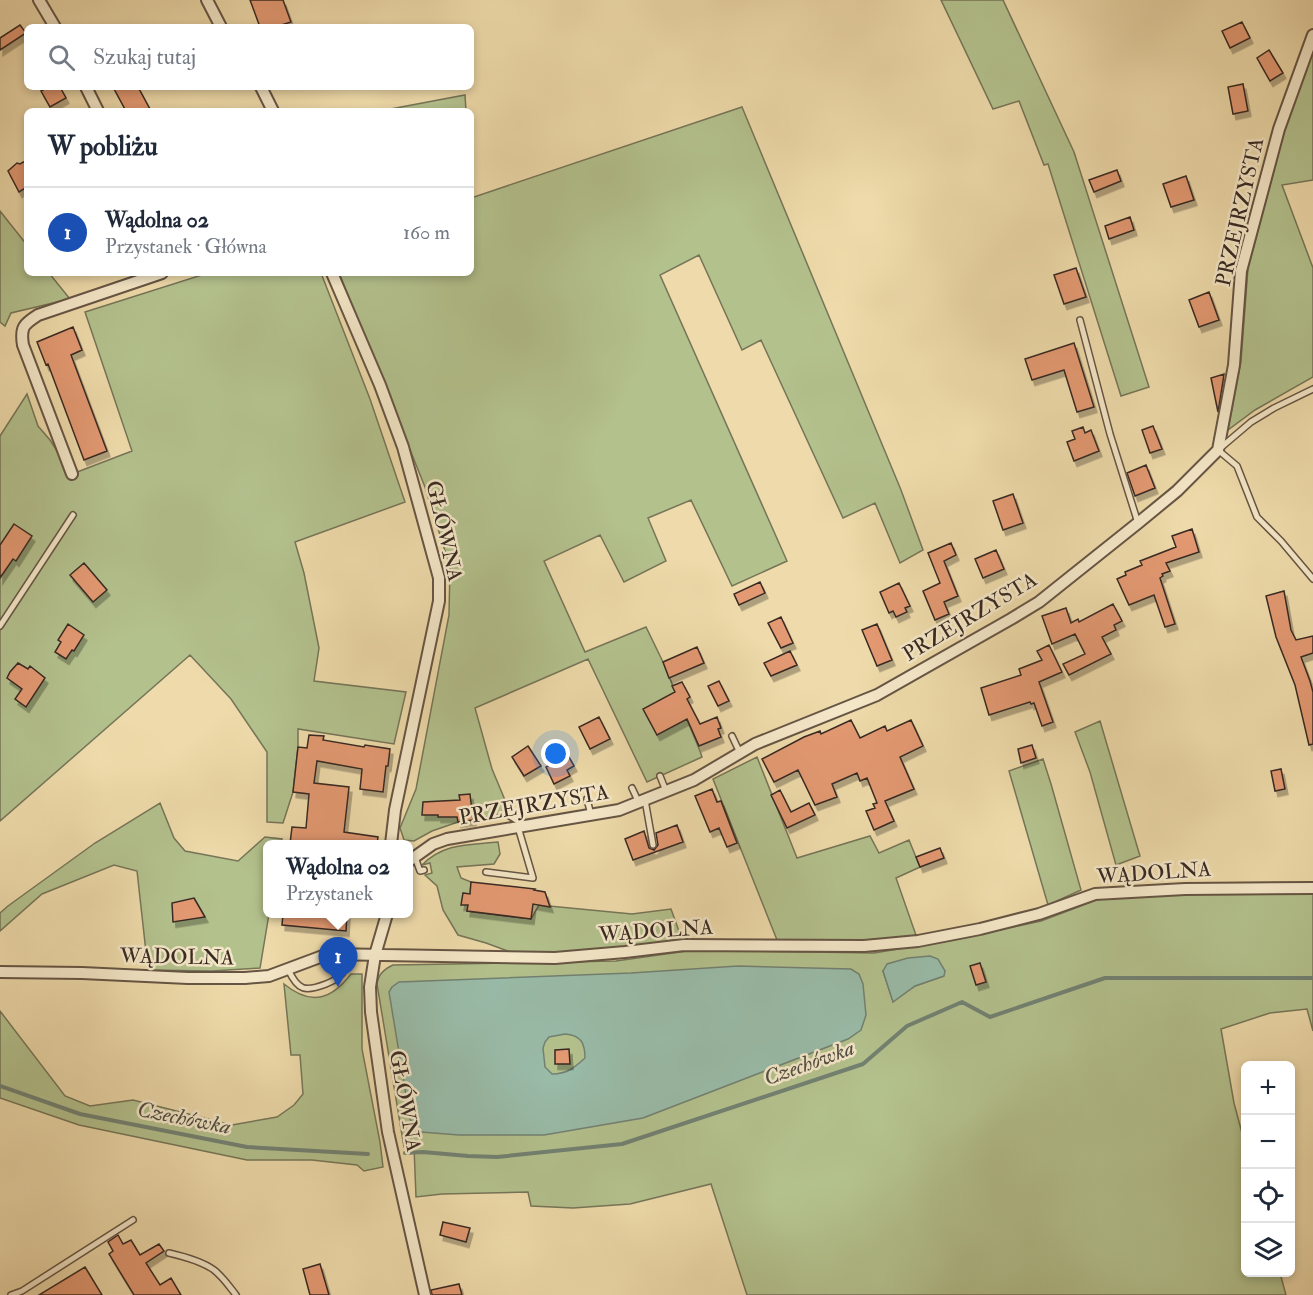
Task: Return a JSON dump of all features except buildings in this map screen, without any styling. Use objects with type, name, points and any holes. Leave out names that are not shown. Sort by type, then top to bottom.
[{"type":"street","points":[[39,0],[53,24]]},
{"type":"street","points":[[207,0],[219,24]]},
{"type":"street","name":"PRZEJRZYSTA","points":[[413,858],[434,844],[447,839],[619,810],[694,780],[755,744],[877,695],[1039,602],[1177,491],[1218,450],[1234,365],[1241,271],[1279,129],[1313,35]]},
{"type":"street","points":[[88,90],[96,108]]},
{"type":"street","points":[[262,90],[272,108]]},
{"type":"street","points":[[72,474],[23,345],[21,334],[25,324],[38,315],[153,276]]},
{"type":"street","name":"GŁÓWNA","points":[[333,276],[380,385],[403,447],[439,578],[439,601],[394,810],[391,840]]},
{"type":"street","name":"WĄDOLNA","points":[[0,972],[245,978],[269,976],[328,954],[555,958],[684,945],[864,946],[918,940],[981,929],[1039,914],[1095,894],[1185,889],[1313,888]]},
{"type":"street","name":"GŁÓWNA","points":[[386,918],[375,954],[370,987],[371,1012],[388,1132],[425,1295]]},
{"type":"lane","points":[[1080,320],[1110,434],[1138,523]]},
{"type":"lane","points":[[1313,389],[1251,422],[1218,450],[1238,466],[1257,517],[1281,540],[1313,579]]},
{"type":"lane","points":[[0,626],[73,515]]},
{"type":"lane","points":[[732,736],[740,753]]},
{"type":"lane","points":[[660,776],[666,791]]},
{"type":"lane","points":[[632,788],[642,801],[653,845]]},
{"type":"lane","points":[[587,800],[591,815]]},
{"type":"lane","points":[[486,872],[533,878],[522,827],[504,813]]},
{"type":"lane","points":[[413,860],[420,871],[424,870]]},
{"type":"lane","points":[[288,969],[293,981],[301,987],[311,989],[337,980],[345,969],[346,954]]},
{"type":"lane","points":[[11,1295],[23,1293],[132,1220]]},
{"type":"lane","points":[[169,1253],[212,1268],[236,1295]]},
{"type":"green space","points":[[941,0],[1003,0],[1074,152],[1149,387],[1121,396],[1048,164],[1044,165],[1019,101],[993,109]]},
{"type":"green space","points":[[1313,52],[1313,180],[1282,185],[1313,268],[1313,377],[1255,410],[1228,430],[1241,361],[1248,268],[1285,129]]},
{"type":"green space","points":[[465,95],[466,108],[396,108]]},
{"type":"green space","points":[[742,107],[901,490],[923,550],[900,563],[875,503],[843,518],[761,340],[742,350],[699,255],[660,275],[787,561],[732,586],[691,500],[648,518],[666,561],[624,582],[600,535],[544,561],[585,652],[646,627],[702,757],[647,782],[588,659],[475,708],[492,769],[510,812],[458,822],[432,831],[414,841],[404,840],[400,828],[416,789],[449,615],[450,567],[425,487],[340,276],[474,276],[474,197]]},
{"type":"green space","points":[[0,211],[24,241],[24,276],[51,276],[70,299],[11,313],[5,326],[0,322]]},
{"type":"green space","points":[[199,276],[322,276],[370,399],[405,502],[295,542],[304,573],[319,648],[314,681],[406,692],[394,744],[298,729],[293,792],[283,823],[267,822],[267,752],[231,699],[190,655],[0,821],[0,436],[27,394],[38,426],[72,474],[132,451],[85,312]]},
{"type":"green space","points":[[1100,721],[1140,856],[1116,865],[1090,772],[1075,732]]},
{"type":"green space","points":[[757,757],[797,858],[870,836],[879,853],[909,840],[920,867],[896,878],[918,941],[779,945],[713,779]]},
{"type":"green space","points":[[1043,759],[1081,890],[1048,905],[1009,771]]},
{"type":"green space","points":[[160,803],[174,838],[185,851],[238,861],[265,837],[282,839],[263,840],[263,918],[268,918],[260,968],[212,971],[148,970],[137,871],[114,865],[42,894],[0,931],[0,913],[95,843]]},
{"type":"green space","points":[[498,842],[500,854],[494,864],[457,867],[461,878],[471,882],[470,894],[463,893],[462,904],[468,905],[467,911],[531,919],[539,905],[632,914],[671,909],[684,945],[524,957],[458,935],[443,910],[437,886],[425,875],[432,873],[430,863],[422,865],[439,853],[457,846]]},
{"type":"green space","points":[[1313,888],[1313,1031],[1307,1009],[1270,1013],[1221,1029],[1241,1129],[1241,1277],[1281,1277],[1286,1295],[747,1295],[711,1184],[630,1204],[573,1208],[531,1206],[528,1192],[442,1194],[416,1197],[414,1147],[404,1147],[377,984],[382,972],[393,965],[616,961],[694,950],[874,953],[958,939],[1041,921],[1102,898]],"holes":[[[883,971],[944,976],[915,986],[893,1001]]]},
{"type":"green space","points":[[351,974],[362,974],[362,1049],[383,1167],[364,1171],[357,1165],[312,1160],[247,1160],[79,1125],[0,1098],[0,1011],[65,1096],[90,1106],[133,1100],[232,1125],[277,1117],[294,1105],[303,1094],[300,1055],[291,1055],[284,984],[303,995],[320,997],[336,990]]},
{"type":"shaded area","points":[[930,956],[938,959],[945,971],[944,976],[915,986],[893,1002],[883,971],[887,964],[908,958]]},
{"type":"shaded area","points":[[738,966],[851,969],[859,974],[863,984],[866,1015],[861,1030],[848,1039],[643,1118],[544,1135],[459,1135],[421,1132],[415,1128],[410,1119],[389,992],[392,987],[399,982],[631,973]],"holes":[[[565,1034],[575,1036],[581,1041],[585,1058],[570,1070],[552,1074],[545,1067],[543,1048],[549,1037]]]},
{"type":"waterway","name":"Czechówka","points":[[405,1153],[497,1157],[622,1144],[863,1064],[907,1026],[962,1002],[990,1017],[1105,978],[1313,978]]},
{"type":"waterway","name":"Czechówka","points":[[0,1086],[80,1114],[247,1147],[368,1154]]},
{"type":"place","name":"Wądolna 02","points":[[338,987]]}]
